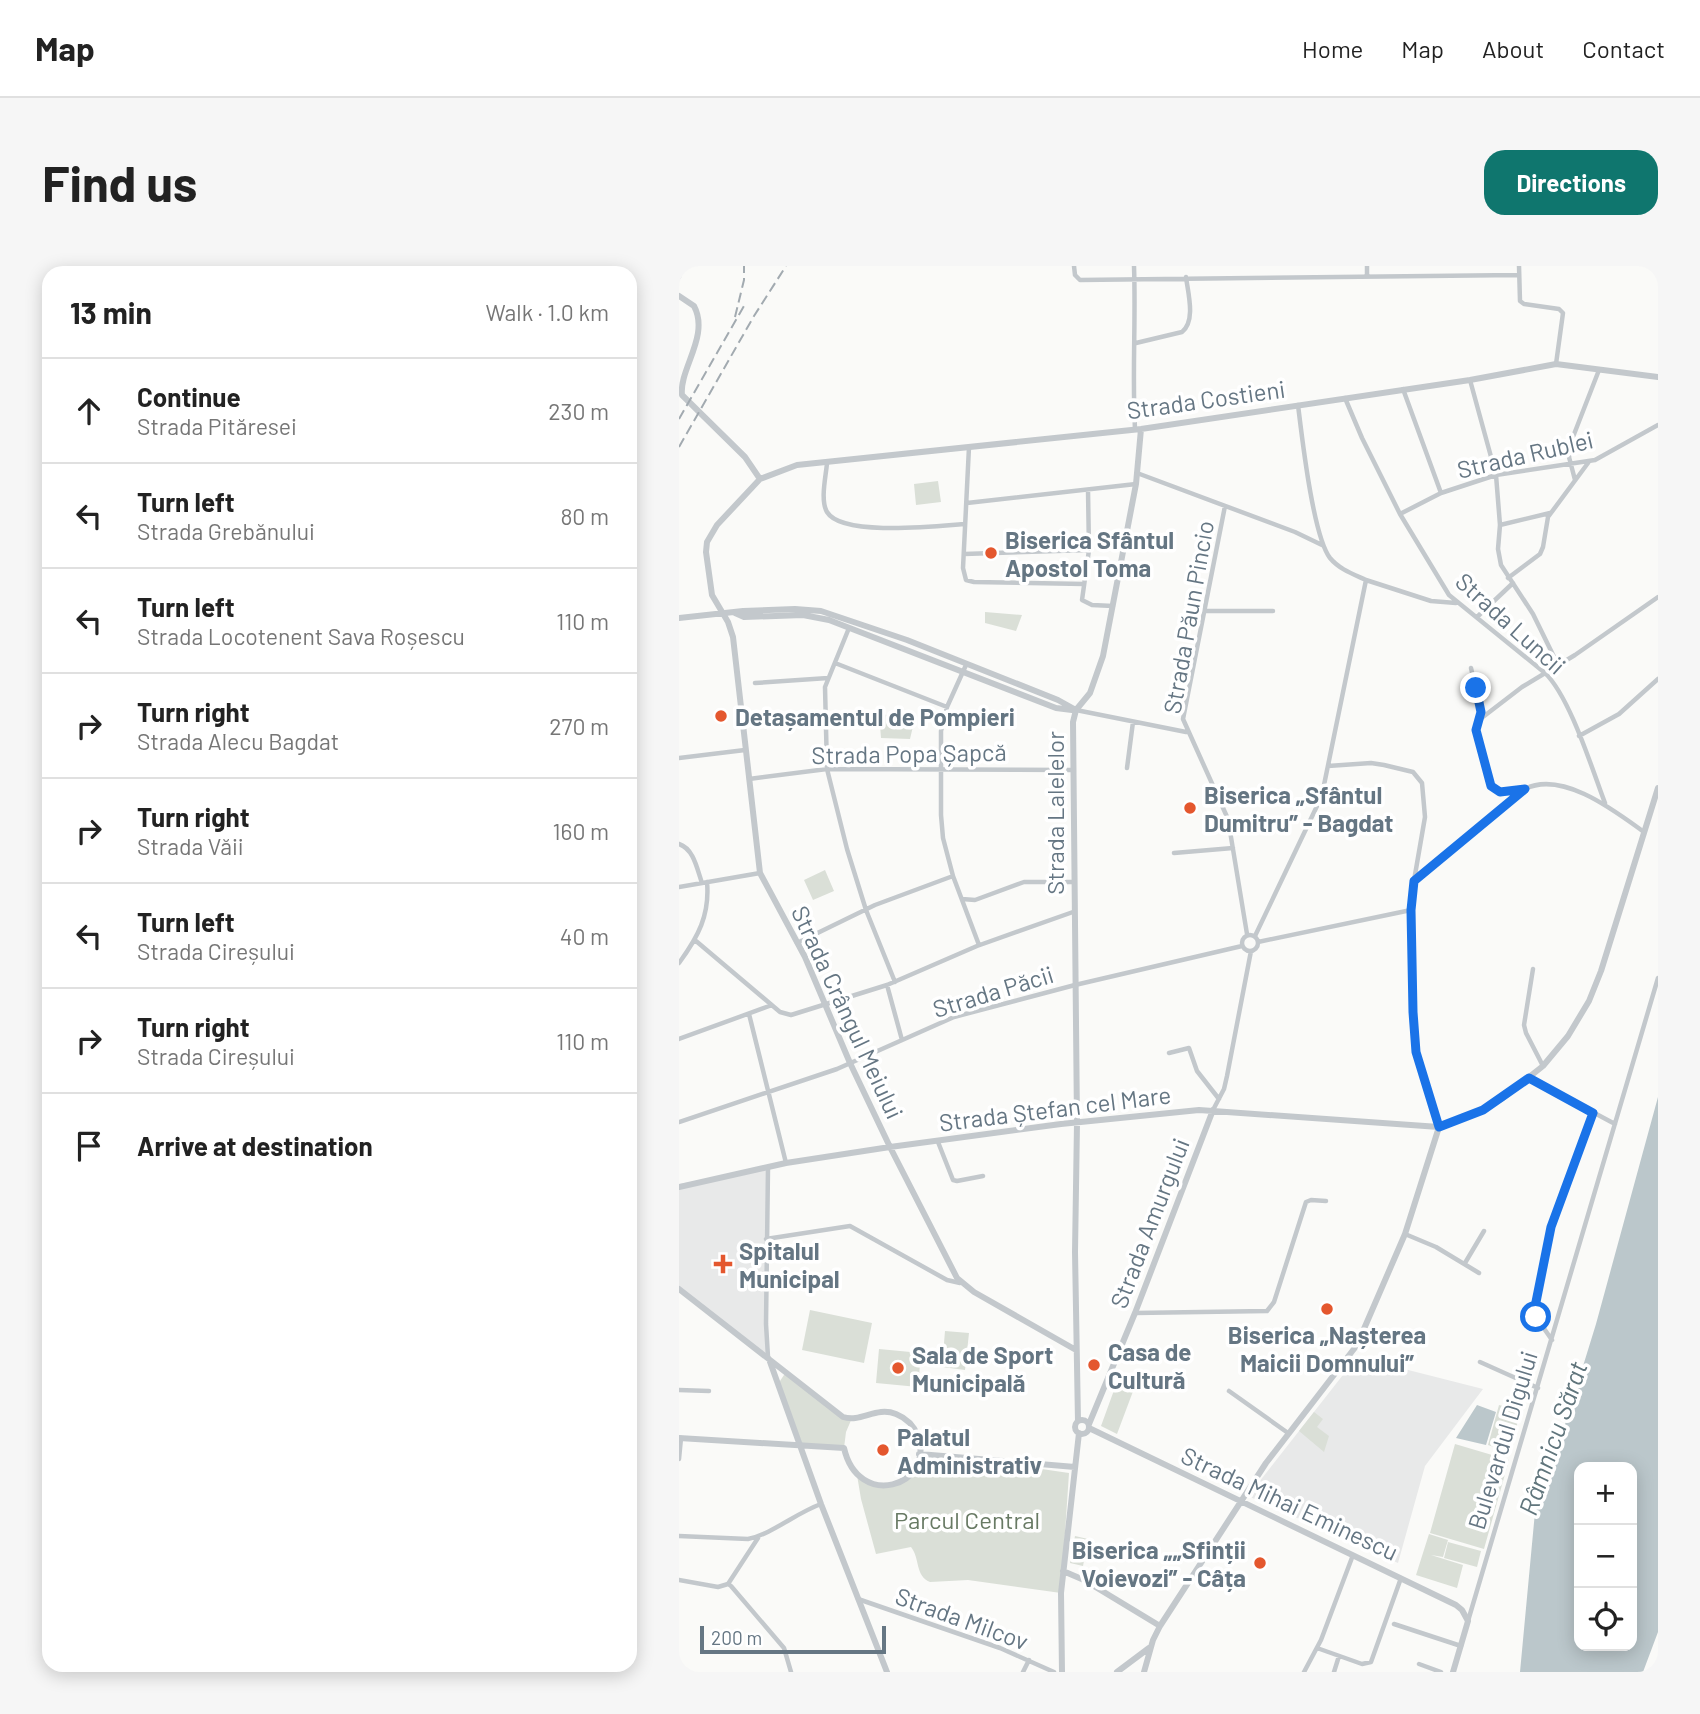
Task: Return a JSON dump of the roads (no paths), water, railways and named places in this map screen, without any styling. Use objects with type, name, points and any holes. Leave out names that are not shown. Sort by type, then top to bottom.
[{"type":"street","points":[[679,277],[683,266]]},
{"type":"street","points":[[1074,266],[1075,275],[1080,280],[1518,275]]},
{"type":"street","points":[[1134,266],[1136,343],[1132,378],[1138,430]]},
{"type":"street","points":[[1367,266],[1367,276]]},
{"type":"street","points":[[1519,266],[1520,301],[1524,304],[1559,309],[1563,313],[1556,364]]},
{"type":"street","points":[[1136,343],[1188,327],[1190,317],[1186,277]]},
{"type":"street","points":[[679,296],[694,306],[698,319],[696,338],[680,386],[682,395],[745,457],[760,479]]},
{"type":"street","name":"Strada Costieni","points":[[760,479],[797,465],[1138,430],[1470,380],[1556,364],[1658,377]]},
{"type":"street","points":[[1575,480],[1571,464],[1571,442],[1599,370]]},
{"type":"street","points":[[1470,380],[1496,475],[1500,525],[1498,549],[1501,565],[1533,614],[1558,665]]},
{"type":"street","points":[[1403,389],[1441,492]]},
{"type":"street","name":"Strada Luncii","points":[[1345,398],[1399,514],[1442,586],[1457,604],[1477,617],[1545,673],[1559,692],[1605,803]]},
{"type":"street","points":[[1299,405],[1305,459],[1322,545],[1336,564],[1366,580],[1431,601],[1457,604]]},
{"type":"street","name":"Strada Rublei","points":[[1399,514],[1441,492],[1496,475],[1589,462],[1658,425]]},
{"type":"street","name":"Strada Lalelelor","points":[[1078,1421],[1073,722],[1076,710],[1090,693],[1099,670],[1136,484],[1138,430]]},
{"type":"street","points":[[969,446],[963,573],[966,580],[1084,584]]},
{"type":"street","points":[[1508,578],[1540,554],[1551,512],[1589,462]]},
{"type":"street","points":[[827,463],[825,509],[842,522],[864,527],[908,528],[965,524]]},
{"type":"street","points":[[1137,473],[1296,531],[1322,545]]},
{"type":"street","name":"Strada Crângul Meiului","points":[[760,479],[717,526],[707,542],[706,552],[712,595],[733,637],[760,873],[797,943],[890,1147],[961,1283]]},
{"type":"street","points":[[967,503],[1136,484]]},
{"type":"street","points":[[1088,490],[1089,550],[1082,596],[1084,602],[1113,606]]},
{"type":"street","name":"Strada Păun Pincio","points":[[1226,506],[1184,715],[1187,732],[1221,800],[1229,824],[1247,934]]},
{"type":"street","points":[[1500,525],[1551,512]]},
{"type":"street","points":[[964,554],[1089,550]]},
{"type":"street","points":[[1255,936],[1317,806],[1328,766],[1366,580]]},
{"type":"street","points":[[1477,617],[1513,583]]},
{"type":"street","points":[[1479,720],[1658,597]]},
{"type":"street","points":[[1204,611],[1273,611]]},
{"type":"street","points":[[679,618],[735,613],[744,617],[803,615],[850,623],[1056,708],[1187,732]]},
{"type":"street","points":[[850,623],[828,678],[824,696],[827,769],[866,910],[895,982]]},
{"type":"street","points":[[835,663],[947,707]]},
{"type":"street","points":[[964,668],[947,707],[941,731],[941,826],[953,876],[979,945]]},
{"type":"street","points":[[1471,668],[1481,712],[1476,730],[1491,786],[1500,792],[1525,789]]},
{"type":"street","points":[[755,683],[828,678]]},
{"type":"street","points":[[1579,736],[1619,714],[1658,679]]},
{"type":"street","points":[[1127,768],[1133,722]]},
{"type":"street","points":[[679,758],[745,750]]},
{"type":"street","points":[[1144,1672],[1150,1648],[1160,1626],[1240,1501],[1357,1345],[1405,1234],[1439,1127],[1416,1052],[1413,1012],[1411,910],[1425,817],[1425,793],[1418,777],[1400,768],[1371,764],[1328,766]]},
{"type":"street","name":"Strada Popa Șapcă","points":[[748,779],[827,769],[1072,770]]},
{"type":"street","points":[[1414,881],[1534,784],[1548,783],[1605,803],[1644,832]]},
{"type":"street","points":[[1439,1127],[1483,1110],[1529,1078],[1568,1036],[1593,991],[1658,788]]},
{"type":"street","points":[[679,844],[685,846],[691,854],[705,882],[707,913],[696,941],[679,963]]},
{"type":"street","points":[[1174,853],[1233,848]]},
{"type":"street","points":[[679,887],[760,873]]},
{"type":"street","points":[[797,943],[866,910],[953,876]]},
{"type":"street","points":[[962,899],[975,900],[1024,882],[1073,882]]},
{"type":"street","points":[[1258,942],[1411,910]]},
{"type":"street","points":[[696,941],[780,1012],[791,1015],[887,985],[979,945],[1073,912]]},
{"type":"street","points":[[1247,934],[1255,936],[1257,947],[1251,951],[1246,950],[1242,946],[1242,939],[1247,934]]},
{"type":"street","name":"Strada Păcii","points":[[680,1121],[850,1063],[954,1017],[1075,985],[1242,946]]},
{"type":"street","name":"Strada Amurgului","points":[[1089,1426],[1227,1076],[1251,951]]},
{"type":"street","points":[[1533,969],[1524,1025],[1527,1037],[1543,1066]]},
{"type":"street","name":"Bulevardul Digului","points":[[1453,1672],[1658,978]]},
{"type":"street","points":[[887,985],[902,1040]]},
{"type":"street","points":[[679,1038],[772,1005]]},
{"type":"street","points":[[748,1014],[786,1163]]},
{"type":"street","points":[[1168,1053],[1189,1048],[1197,1070],[1219,1099]]},
{"type":"street","points":[[1529,1078],[1615,1124]]},
{"type":"street","name":"Strada Ștefan cel Mare","points":[[679,1187],[786,1163],[890,1147],[1199,1110],[1439,1127]]},
{"type":"street","points":[[1552,1341],[1536,1317],[1537,1295],[1553,1219],[1593,1113]]},
{"type":"street","points":[[938,1142],[953,1180],[983,1176]]},
{"type":"street","points":[[768,1168],[768,1357],[821,1504],[887,1672]]},
{"type":"street","points":[[1135,1313],[1267,1311],[1274,1302],[1306,1202],[1311,1199],[1327,1201]]},
{"type":"street","points":[[767,1239],[850,1226],[947,1280],[961,1283],[1076,1350]]},
{"type":"street","points":[[1465,1263],[1484,1231]]},
{"type":"street","points":[[1405,1234],[1465,1263],[1479,1273]]},
{"type":"street","points":[[679,1289],[843,1417],[852,1418],[880,1411],[891,1412],[902,1417],[915,1430],[919,1441],[916,1466],[903,1481],[880,1487],[867,1483],[854,1471],[844,1448],[680,1438],[679,1459]]},
{"type":"street","points":[[1481,1362],[1538,1388]]},
{"type":"street","points":[[679,1390],[709,1391]]},
{"type":"street","points":[[1229,1391],[1289,1433]]},
{"type":"street","points":[[1062,1672],[1060,1605],[1079,1433],[1075,1427],[1078,1421],[1084,1420],[1089,1426],[1086,1433],[1079,1433]]},
{"type":"street","name":"Strada Mihai Eminescu","points":[[1089,1426],[1456,1605],[1468,1621]]},
{"type":"street","points":[[919,1454],[1075,1466]]},
{"type":"street","points":[[679,1536],[748,1539],[758,1537],[807,1508],[821,1504]]},
{"type":"street","points":[[679,1580],[718,1587],[728,1584],[758,1537]]},
{"type":"street","points":[[1304,1672],[1317,1648],[1353,1554]]},
{"type":"street","points":[[1063,1571],[1084,1580],[1160,1626]]},
{"type":"street","points":[[1317,1648],[1362,1664],[1371,1662],[1402,1578]]},
{"type":"street","points":[[728,1584],[782,1644],[791,1672]]},
{"type":"street","name":"Strada Milcov","points":[[858,1599],[1029,1660],[1053,1672]]},
{"type":"street","points":[[1394,1624],[1461,1646]]},
{"type":"street","points":[[1117,1672],[1150,1648]]},
{"type":"street","points":[[1334,1672],[1339,1656]]},
{"type":"street","points":[[1023,1672],[1029,1660]]},
{"type":"street","points":[[1419,1664],[1441,1672]]},
{"type":"railway","points":[[735,317],[744,280],[744,266]]},
{"type":"railway","points":[[679,447],[754,316],[786,266]]},
{"type":"railway","points":[[679,419],[744,306]]},
{"type":"place","name":"Biserica Sfântul Apostol Toma","points":[[991,553]]},
{"type":"place","name":"Detașamentul de Pompieri","points":[[721,716]]},
{"type":"place","name":"Biserica „Sfântul Dumitru” - Bagdat","points":[[1190,808]]},
{"type":"place","name":"Spitalul Municipal","points":[[723,1264]]},
{"type":"place","name":"Biserica „Nașterea Maicii Domnului”","points":[[1327,1309]]},
{"type":"place","name":"Casa de Cultură","points":[[1094,1365]]},
{"type":"place","name":"Sala de Sport Municipală","points":[[898,1368]]},
{"type":"place","name":"Palatul Administrativ","points":[[883,1450]]},
{"type":"place","name":"Biserica „„Sfinții Voievozi” - Câța","points":[[1260,1563]]},
{"type":"water label","name":"Râmnicu Sărat","points":[[1552,1438]]},
{"type":"park label","name":"Parcul Central","points":[[967,1519]]}]
